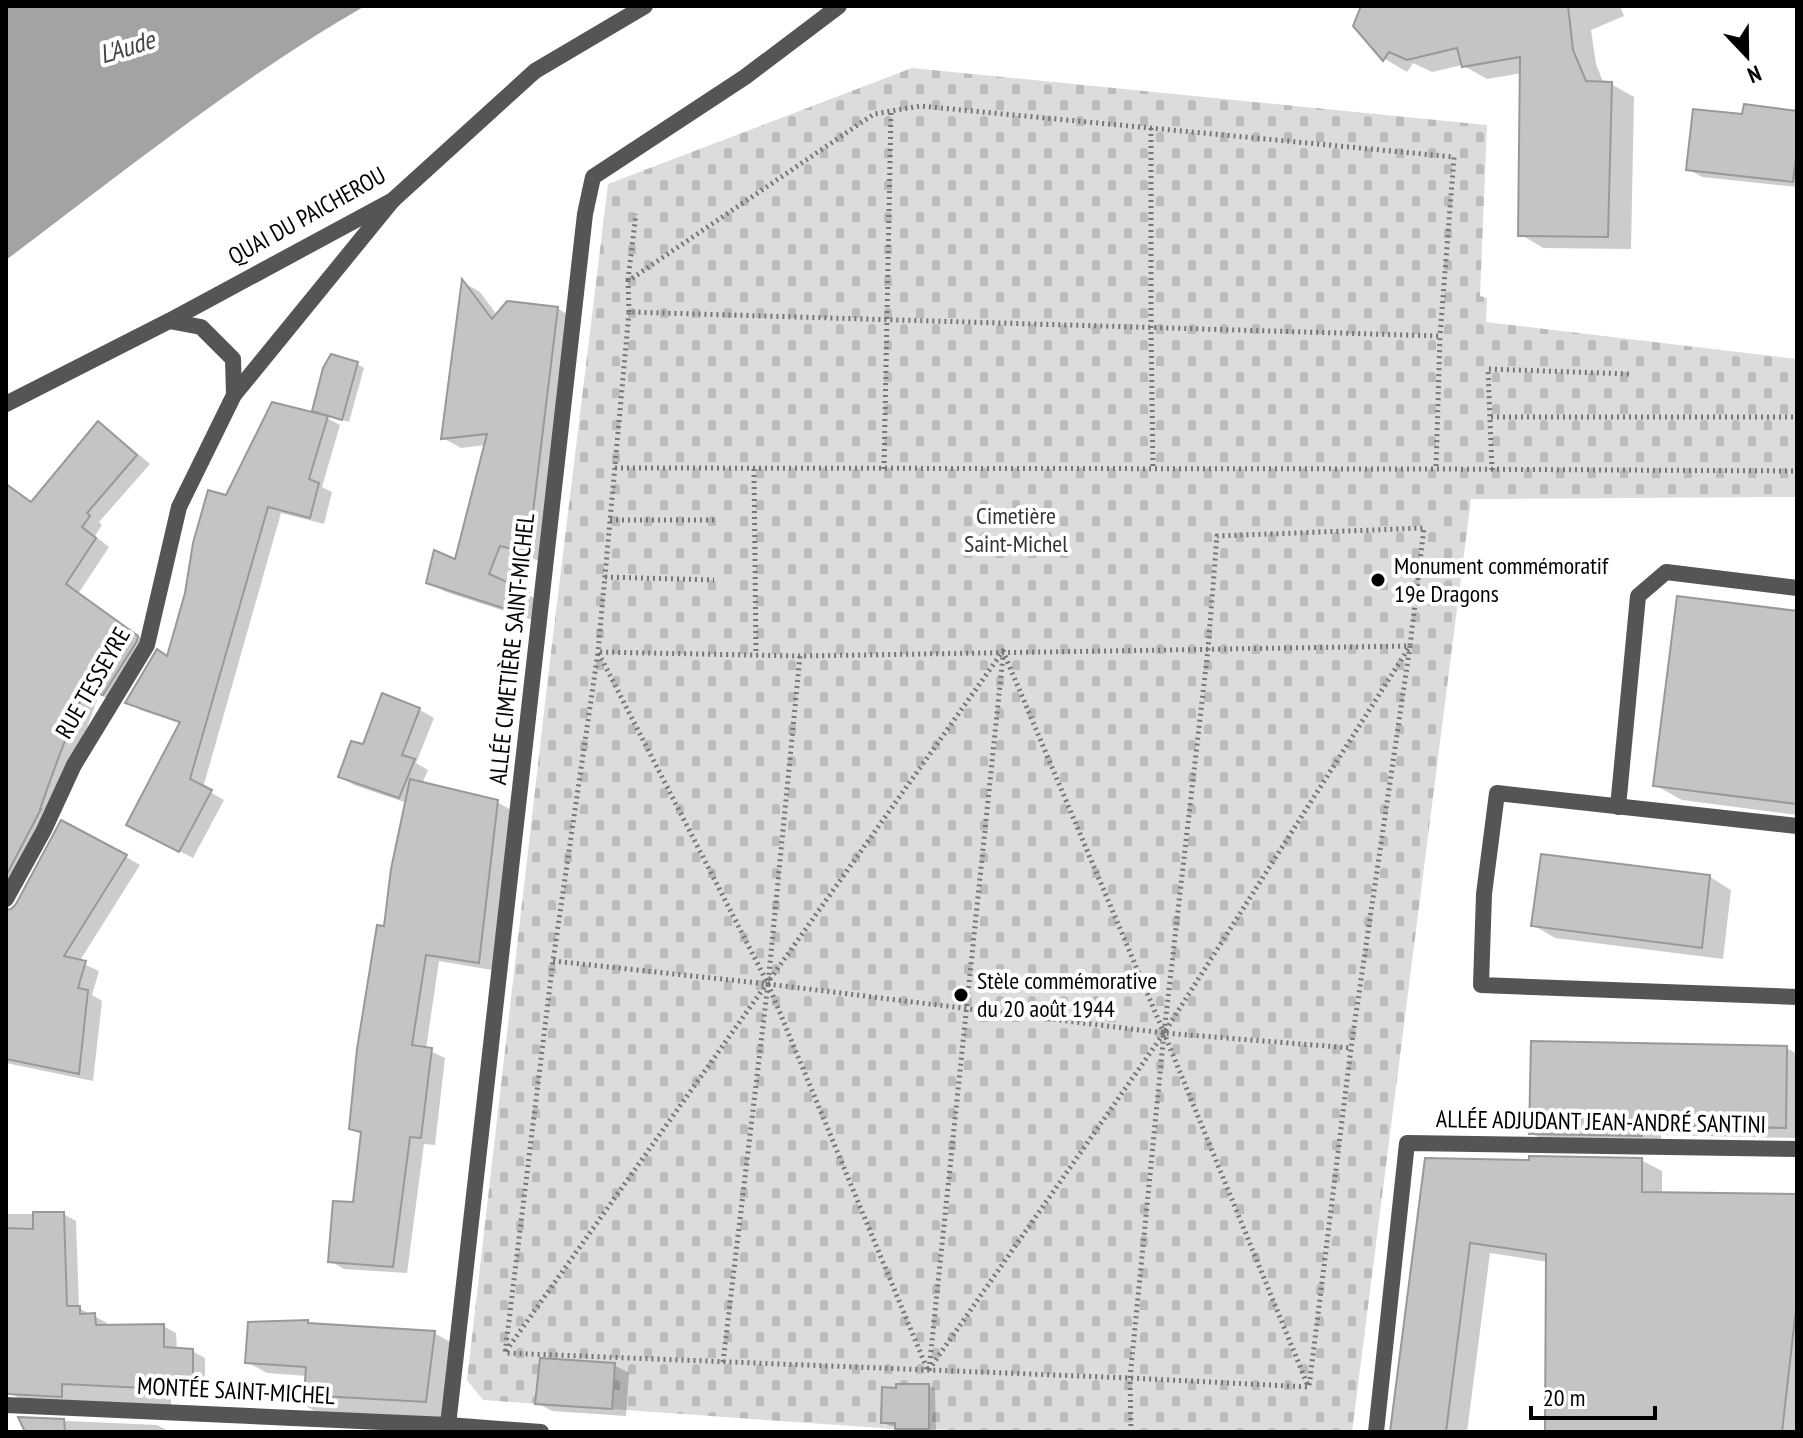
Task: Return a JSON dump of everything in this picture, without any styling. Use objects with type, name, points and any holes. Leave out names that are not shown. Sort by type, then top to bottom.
[{"type":"street","name":"QUAI DU PAICHEROU","points":[[6,404],[169,321],[393,200],[535,71],[645,6]]},
{"type":"street","name":"ALLÉE CIMETIÈRE SAINT-MICHEL","points":[[458,1428],[585,214],[593,177],[745,77],[839,6]]},
{"type":"street","name":"RUE TESSEYRE","points":[[6,899],[44,830],[74,765],[147,645],[179,507],[234,395],[393,200]]},
{"type":"street","points":[[169,321],[201,327],[233,359],[234,395]]},
{"type":"street","points":[[1618,807],[1638,596],[1666,572],[1797,588]]},
{"type":"street","points":[[1797,826],[1497,793],[1484,894],[1481,985],[1797,997]]},
{"type":"street","name":"ALLÉE ADJUDANT JEAN-ANDRÉ SANTINI","points":[[1376,1432],[1407,1143],[1797,1149]]},
{"type":"street","name":"MONTÉE SAINT-MICHEL","points":[[6,1405],[541,1432]]},
{"type":"path","points":[[628,281],[874,114],[920,106],[1454,157],[1440,336],[1436,469]]},
{"type":"path","points":[[884,469],[891,112]]},
{"type":"path","points":[[1151,128],[1153,469]]},
{"type":"path","points":[[505,1353],[553,961],[598,652],[636,214]]},
{"type":"path","points":[[629,312],[1440,336]]},
{"type":"path","points":[[1492,470],[1488,369],[1629,374]]},
{"type":"path","points":[[1491,417],[1797,417]]},
{"type":"path","points":[[615,468],[1797,471]]},
{"type":"path","points":[[754,469],[756,655]]},
{"type":"path","points":[[610,520],[716,520]]},
{"type":"path","points":[[1131,1432],[1130,1378],[1164,1033],[1208,649],[1217,536],[1424,528],[1410,646],[1351,1048],[1309,1387]]},
{"type":"path","points":[[605,577],[714,580]]},
{"type":"path","points":[[598,652],[800,656],[1410,646]]},
{"type":"path","points":[[928,1371],[1164,1033],[1410,646]]},
{"type":"path","points":[[1003,651],[1309,1387]]},
{"type":"path","points":[[505,1353],[1003,651]]},
{"type":"path","points":[[928,1371],[1003,651]]},
{"type":"path","points":[[598,652],[768,984],[928,1371]]},
{"type":"path","points":[[723,1362],[768,984],[800,656]]},
{"type":"path","points":[[553,961],[1164,1033],[1351,1048]]},
{"type":"path","points":[[505,1353],[1309,1387]]},
{"type":"green space","name":"Cimetière Saint-Michel","points":[[912,68],[1487,125],[1480,296],[1487,298],[1486,322],[1797,359],[1797,497],[1471,499],[1352,1432],[895,1429],[483,1400],[467,1380],[608,184]]},
{"type":"water","name":"L'Aude","points":[[6,6],[365,6],[227,95],[6,260]]},
{"type":"building","points":[[1361,6],[1568,6],[1573,50],[1586,81],[1612,82],[1608,237],[1518,236],[1520,57],[1462,67],[1457,48],[1407,60],[1389,52],[1383,61],[1353,26]]},
{"type":"building","points":[[1744,104],[1797,111],[1793,182],[1686,170],[1693,109],[1742,114]]},
{"type":"building","points":[[462,279],[492,319],[507,301],[558,307],[528,553],[500,546],[489,574],[529,592],[521,614],[426,583],[434,550],[455,559],[487,434],[441,439]]},
{"type":"building","points":[[331,354],[358,362],[342,420],[312,411],[323,368]]},
{"type":"building","points":[[272,402],[328,416],[309,479],[319,483],[310,518],[268,507],[190,779],[212,790],[179,852],[126,825],[180,722],[125,703],[157,649],[167,656],[208,490],[226,495]]},
{"type":"building","points":[[98,421],[137,455],[87,513],[90,516],[82,527],[96,538],[66,584],[138,636],[137,641],[103,695],[85,689],[41,809],[6,876],[6,484],[31,502]]},
{"type":"building","points":[[1677,596],[1797,611],[1797,804],[1653,786]]},
{"type":"building","points":[[382,693],[420,708],[402,755],[415,759],[399,798],[338,777],[351,741],[363,744]]},
{"type":"building","points":[[410,779],[498,800],[479,963],[426,955],[412,1045],[432,1048],[421,1138],[410,1137],[393,1267],[328,1262],[333,1201],[353,1202],[361,1132],[349,1129],[357,1049],[377,925],[384,926],[391,869]]},
{"type":"building","points":[[61,820],[127,855],[64,956],[86,961],[78,988],[88,990],[79,1074],[6,1059],[6,910],[16,904]]},
{"type":"building","points":[[1541,854],[1710,875],[1702,948],[1531,926]]},
{"type":"building","points":[[1531,1041],[1787,1046],[1786,1128],[1642,1125],[1642,1136],[1529,1134]]},
{"type":"building","points":[[1529,1156],[1642,1158],[1642,1192],[1797,1194],[1797,1300],[1782,1432],[1545,1432],[1546,1254],[1470,1243],[1446,1432],[1390,1432],[1425,1158],[1529,1160]]},
{"type":"building","points":[[33,1212],[64,1212],[67,1306],[80,1306],[80,1314],[95,1313],[96,1325],[164,1324],[164,1347],[193,1349],[193,1386],[165,1385],[165,1389],[62,1384],[62,1397],[8,1394],[6,1228],[33,1229]]},
{"type":"building","points":[[308,1320],[308,1323],[435,1331],[426,1402],[304,1395],[306,1367],[245,1363],[248,1322]]},
{"type":"building","points":[[540,1358],[615,1363],[612,1409],[535,1404]]},
{"type":"building","points":[[896,1384],[929,1384],[929,1429],[895,1429],[895,1423],[881,1423],[882,1387],[896,1388]]},
{"type":"building","points":[[18,1417],[64,1419],[65,1432],[25,1432]]},
{"type":"place","name":"Monument commémoratif 19e Dragons","points":[[1378,580]]},
{"type":"place","name":"Stèle commémorative du 20 août 1944","points":[[961,995]]}]
